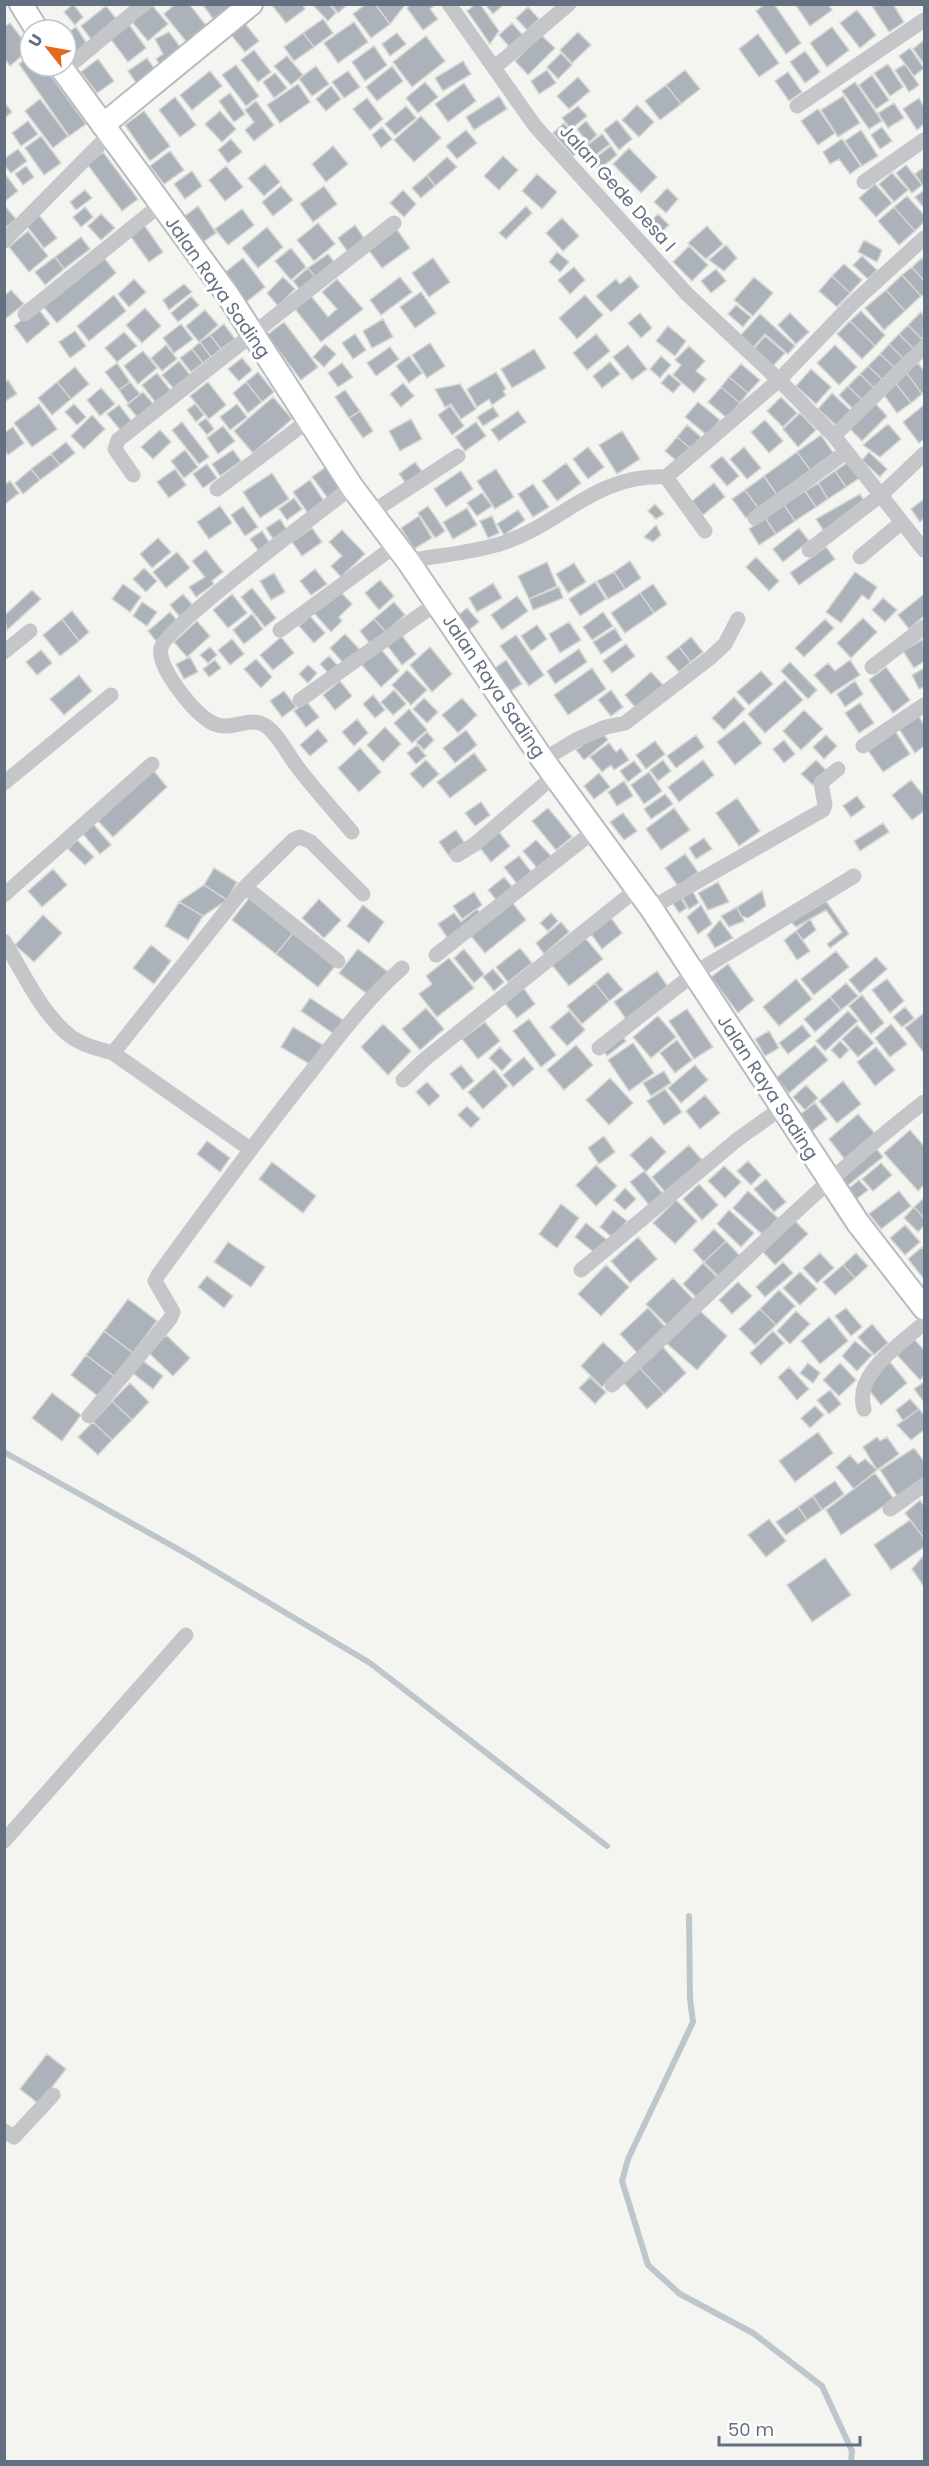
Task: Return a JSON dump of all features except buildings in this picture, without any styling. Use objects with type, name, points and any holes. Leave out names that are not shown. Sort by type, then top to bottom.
[{"type":"street","points":[[78,56],[144,4]]},
{"type":"street","points":[[4,241],[106,130],[251,4]]},
{"type":"street","name":"Jalan Gede Desa I","points":[[449,4],[535,126],[687,294],[779,380],[834,436],[924,550]]},
{"type":"street","points":[[495,67],[569,4]]},
{"type":"street","points":[[797,106],[924,20]]},
{"type":"street","name":"Jalan Raya Sading","points":[[69,78],[227,294],[352,487],[437,603],[549,768],[651,908],[783,1107],[828,1180],[923,1308]]},
{"type":"street","points":[[864,182],[924,140]]},
{"type":"street","points":[[25,314],[160,205]]},
{"type":"street","points":[[133,475],[115,449],[118,440],[394,223]]},
{"type":"street","points":[[280,630],[401,553],[501,543],[532,531],[592,494],[620,481],[649,476],[666,477],[779,380],[853,303],[924,237]]},
{"type":"street","points":[[834,436],[924,347]]},
{"type":"street","points":[[217,489],[309,420]]},
{"type":"street","points":[[755,518],[846,452]]},
{"type":"street","points":[[809,550],[882,494],[924,454]]},
{"type":"street","points":[[372,513],[458,456]]},
{"type":"street","points":[[666,477],[705,531]]},
{"type":"street","points":[[352,487],[201,606],[163,641],[160,650],[163,663],[195,711],[216,726],[228,728],[255,721],[266,726],[300,771],[352,832]]},
{"type":"street","points":[[860,557],[903,522]]},
{"type":"street","points":[[300,700],[437,603]]},
{"type":"street","points":[[456,855],[475,844],[576,740],[606,727],[625,723],[710,658],[725,644],[738,619]]},
{"type":"street","points":[[872,667],[924,627]]},
{"type":"street","points":[[4,652],[30,631]]},
{"type":"street","points":[[4,783],[111,695]]},
{"type":"street","points":[[863,746],[924,705]]},
{"type":"street","points":[[4,895],[152,764]]},
{"type":"street","points":[[651,908],[823,810],[825,805],[821,783],[838,769]]},
{"type":"street","points":[[436,955],[594,831]]},
{"type":"street","points":[[113,1053],[245,887],[281,850],[300,837],[311,842],[363,894]]},
{"type":"street","points":[[599,1048],[695,973],[854,876]]},
{"type":"street","points":[[245,887],[338,961]]},
{"type":"street","points":[[403,1080],[424,1059],[637,890]]},
{"type":"street","points":[[4,941],[49,1013],[70,1036],[90,1047],[113,1053],[250,1149]]},
{"type":"street","points":[[89,1416],[170,1319],[172,1312],[155,1281],[250,1149],[362,1009],[402,968]]},
{"type":"street","points":[[612,1385],[686,1318],[828,1180],[924,1102]]},
{"type":"street","points":[[581,1270],[738,1139],[783,1107]]},
{"type":"street","points":[[864,1409],[860,1398],[864,1382],[923,1308]]},
{"type":"street","points":[[890,1509],[924,1485]]},
{"type":"street","points":[[4,1841],[186,1635]]},
{"type":"street","points":[[4,2131],[14,2137],[53,2095]]},
{"type":"waterway","points":[[4,1452],[185,1553],[370,1663],[607,1846]]},
{"type":"waterway","points":[[689,1916],[690,1999],[693,2022],[628,2159],[622,2181],[648,2265],[680,2294],[753,2333],[822,2386],[852,2451],[851,2462]]}]
